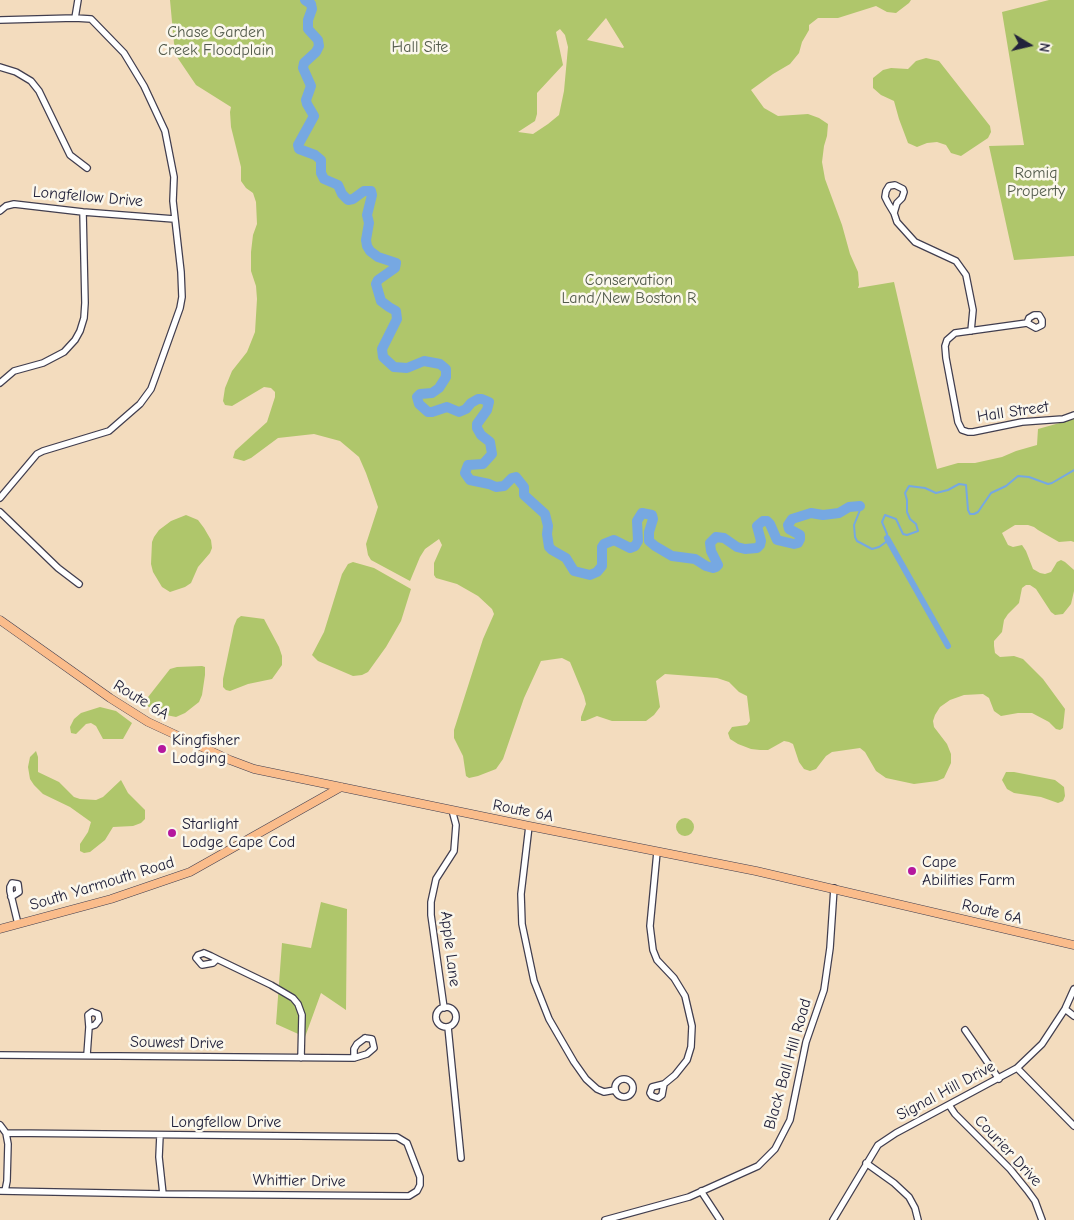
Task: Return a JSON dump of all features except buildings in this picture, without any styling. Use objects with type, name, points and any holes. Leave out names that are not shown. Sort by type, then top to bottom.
[{"type":"main road","name":"Route 6A","points":[[0,620],[134,714],[171,734],[243,765],[279,775],[756,871],[1074,945]]},
{"type":"main road","name":"South Yarmouth Road","points":[[0,929],[111,899],[190,872],[342,787]]},
{"type":"street","points":[[75,18],[78,0]]},
{"type":"street","points":[[0,20],[75,18],[91,20],[124,53],[144,86],[165,131],[174,177],[174,219],[181,272],[182,297],[180,308],[151,388],[140,404],[109,431],[37,454],[0,498]]},
{"type":"street","points":[[0,67],[16,72],[31,81],[39,91],[70,155],[87,168]]},
{"type":"street","points":[[894,213],[897,203],[902,198],[904,192],[903,189],[895,185],[890,186],[886,192],[886,197],[898,222],[915,242],[952,257],[966,275],[973,320],[971,331],[1027,323]]},
{"type":"street","name":"Longfellow Drive","points":[[0,210],[14,204],[83,212],[174,219]]},
{"type":"street","points":[[0,383],[14,371],[43,363],[64,352],[76,340],[84,318],[83,212]]},
{"type":"street","name":"Hall Street","points":[[971,331],[955,334],[947,340],[945,346],[960,424],[964,431],[973,432],[1022,422],[1063,419],[1074,415]]},
{"type":"street","points":[[0,512],[58,568],[79,584]]},
{"type":"street","name":"Apple Lane","points":[[444,1008],[430,902],[436,879],[454,851],[456,825],[452,810]]},
{"type":"street","points":[[529,826],[523,869],[522,914],[527,951],[534,981],[549,1019],[586,1079],[597,1089],[604,1092],[615,1090]]},
{"type":"street","points":[[657,852],[650,926],[653,950],[657,960],[674,978],[685,996],[692,1026],[691,1047],[687,1060],[681,1070],[664,1084]]},
{"type":"street","name":"Black Ball Hill Road","points":[[605,1220],[689,1197],[749,1171],[763,1162],[775,1149],[786,1130],[792,1111],[806,1042],[824,990],[830,948],[834,888]]},
{"type":"street","points":[[11,897],[18,924]]},
{"type":"street","points":[[216,958],[293,998],[298,1004],[302,1015],[301,1058]]},
{"type":"street","name":"Signal Hill Drive","points":[[833,1220],[866,1162],[882,1142],[1017,1068],[1042,1044],[1066,1009],[1074,989]]},
{"type":"street","name":"Apple Lane","points":[[444,1008],[452,1010],[456,1015],[455,1021],[448,1027]]},
{"type":"street","name":"Apple Lane","points":[[444,1008],[437,1014],[437,1021],[442,1026],[448,1027]]},
{"type":"street","points":[[1066,1009],[1074,1016]]},
{"type":"street","points":[[87,1055],[89,1027]]},
{"type":"street","name":"Apple Lane","points":[[448,1027],[461,1158]]},
{"type":"street","points":[[965,1030],[999,1079]]},
{"type":"street","name":"Souwest Drive","points":[[0,1055],[354,1058]]},
{"type":"street","points":[[1017,1068],[1074,1126]]},
{"type":"street","name":"Courier Drive","points":[[949,1105],[955,1114],[1010,1169],[1027,1190],[1035,1201],[1042,1220]]},
{"type":"street","points":[[0,1125],[6,1133],[8,1154],[7,1181],[3,1191]]},
{"type":"street","name":"Longfellow Drive","points":[[6,1133],[280,1135],[397,1138],[407,1143],[420,1177]]},
{"type":"street","points":[[160,1135],[159,1157],[163,1194]]},
{"type":"street","points":[[866,1162],[909,1197],[915,1208],[918,1220]]},
{"type":"street","name":"Whittier Drive","points":[[3,1191],[409,1196],[417,1191],[420,1185],[420,1177]]},
{"type":"street","points":[[701,1191],[720,1220]]},
{"type":"green space","points":[[170,0],[911,0],[896,13],[887,12],[876,6],[838,18],[818,18],[809,25],[809,30],[802,42],[799,53],[790,64],[751,90],[764,108],[778,116],[808,114],[828,124],[822,162],[825,179],[842,225],[850,254],[858,272],[858,288],[894,282],[937,469],[958,463],[975,463],[1002,457],[1037,445],[1038,429],[1074,419],[1074,542],[1059,542],[1028,525],[1015,525],[1002,533],[1008,545],[1013,547],[1022,545],[1033,569],[1040,573],[1051,572],[1057,562],[1061,560],[1074,570],[1074,591],[1071,604],[1063,614],[1055,615],[1036,589],[1026,585],[1022,588],[1019,603],[1004,620],[1002,632],[994,641],[995,653],[1000,657],[1014,656],[1023,659],[1043,679],[1065,709],[1063,728],[1060,730],[1056,729],[1049,722],[1032,713],[1001,716],[994,711],[989,698],[983,694],[964,695],[950,700],[940,707],[933,721],[934,727],[947,744],[951,754],[951,763],[944,778],[937,781],[914,784],[886,778],[876,771],[865,752],[860,748],[832,752],[826,756],[816,769],[810,771],[804,769],[799,762],[793,744],[789,742],[784,741],[768,750],[760,750],[751,749],[730,739],[728,733],[732,727],[747,725],[750,721],[747,696],[739,692],[729,682],[717,678],[665,674],[656,681],[660,707],[646,721],[612,721],[597,716],[581,721],[586,704],[584,696],[570,662],[562,658],[541,661],[524,698],[503,759],[496,769],[478,776],[469,778],[466,776],[463,756],[454,738],[454,730],[483,639],[494,614],[492,609],[478,596],[457,584],[436,578],[434,575],[434,563],[442,545],[439,539],[425,549],[410,581],[371,560],[366,544],[378,507],[359,457],[340,441],[314,434],[278,438],[251,458],[244,461],[233,458],[235,451],[267,422],[275,397],[275,392],[271,388],[264,387],[232,406],[225,405],[223,401],[225,388],[232,371],[247,352],[255,332],[257,299],[256,286],[251,271],[251,252],[253,235],[257,224],[256,202],[253,193],[241,181],[241,167],[231,127],[231,107],[196,85],[175,54]],"holes":[[[606,18],[624,47],[623,48],[587,40]],[[560,29],[565,35],[568,47],[564,91],[559,115],[533,134],[518,132],[535,121],[537,93],[563,65],[556,32]]]},
{"type":"green space","name":"Romiq Property","points":[[1049,0],[1074,0],[1074,256],[1014,260],[989,146],[1024,145],[1002,12]]},
{"type":"green space","points":[[926,58],[939,61],[990,126],[991,132],[988,138],[961,156],[951,153],[946,145],[937,142],[917,147],[908,143],[894,101],[881,95],[873,88],[873,78],[883,70],[891,68],[908,69],[916,61]]},
{"type":"green space","points":[[186,515],[198,520],[211,540],[212,548],[198,567],[191,583],[170,592],[162,587],[153,572],[151,564],[152,542],[159,530],[171,521]]},
{"type":"green space","points":[[353,562],[374,568],[411,589],[401,621],[386,647],[368,672],[353,676],[318,661],[312,655],[324,632],[342,574],[348,564]]},
{"type":"green space","points":[[241,616],[264,619],[279,647],[282,665],[272,679],[248,684],[230,691],[223,687],[223,679],[234,626],[237,619]]},
{"type":"green space","points":[[205,667],[205,675],[202,695],[199,702],[185,713],[176,717],[166,715],[147,706],[145,701],[170,669]]},
{"type":"green space","points":[[100,707],[116,711],[132,723],[123,739],[103,739],[96,726],[91,723],[86,724],[76,734],[71,733],[70,727],[74,719],[81,713]]},
{"type":"green space","points":[[36,751],[38,772],[59,782],[74,797],[96,800],[103,797],[121,780],[128,793],[145,810],[145,819],[133,826],[113,827],[105,840],[90,852],[84,853],[80,851],[80,844],[88,832],[91,822],[70,807],[43,794],[34,785],[30,779],[28,767],[30,757]]},
{"type":"green space","points":[[1006,772],[1055,780],[1064,787],[1065,796],[1063,801],[1058,803],[1041,797],[1014,793],[1007,789],[1002,780]]},
{"type":"green space","points":[[685,818],[691,821],[694,827],[691,833],[685,836],[679,833],[676,827],[679,821]]},
{"type":"green space","points":[[321,902],[347,909],[346,1010],[321,993],[305,1037],[276,1024],[282,943],[311,948]]},
{"type":"waterway","points":[[305,0],[311,4],[312,9],[308,20],[308,29],[318,40],[319,46],[316,52],[304,63],[303,68],[311,86],[306,100],[314,116],[298,145],[299,149],[315,155],[321,160],[321,173],[324,179],[338,185],[342,194],[348,200],[353,199],[364,191],[371,191],[372,195],[367,215],[369,223],[366,240],[367,246],[378,257],[396,263],[395,268],[378,280],[376,284],[381,301],[396,311],[397,319],[382,349],[383,357],[394,367],[407,368],[424,361],[440,364],[446,369],[446,377],[439,388],[432,393],[420,394],[417,397],[419,404],[428,412],[447,407],[459,412],[478,399],[489,402],[487,410],[477,424],[477,428],[481,435],[490,442],[492,454],[483,464],[468,465],[465,473],[470,480],[496,487],[504,486],[512,478],[516,477],[524,487],[524,495],[545,514],[548,526],[549,547],[566,558],[574,571],[590,575],[597,572],[602,566],[602,547],[604,544],[614,540],[630,548],[635,546],[638,541],[637,521],[642,513],[652,515],[649,541],[655,546],[672,556],[695,559],[713,568],[718,565],[711,551],[710,543],[716,537],[724,538],[737,547],[745,549],[757,548],[761,541],[757,526],[763,521],[767,521],[777,540],[794,544],[798,543],[800,535],[789,529],[788,525],[792,519],[811,513],[823,515],[839,513],[849,507],[860,506]]},
{"type":"waterway","points":[[860,506],[854,525],[855,537],[857,541],[872,549],[886,542],[887,534],[882,522],[885,515],[896,519],[903,534],[907,535],[918,531],[916,524],[910,519],[907,512],[905,493],[909,486],[925,488],[936,493],[948,490],[959,484],[966,485],[968,510],[970,514],[974,514],[978,512],[991,493],[1006,486],[1018,476],[1029,477],[1048,484],[1074,470]]},
{"type":"waterway","points":[[887,538],[948,646]]},
{"type":"place","name":"Kingfisher Lodging","points":[[162,749]]},
{"type":"place","name":"Starlight Lodge Cape Cod","points":[[172,833]]},
{"type":"place","name":"Cape Abilities Farm","points":[[912,871]]},
{"type":"park label","name":"Chase Garden Creek Floodplain","points":[[216,41]]},
{"type":"park label","name":"Hall Site","points":[[420,47]]},
{"type":"park label","name":"Conservation Land/New Boston R","points":[[629,289]]}]
